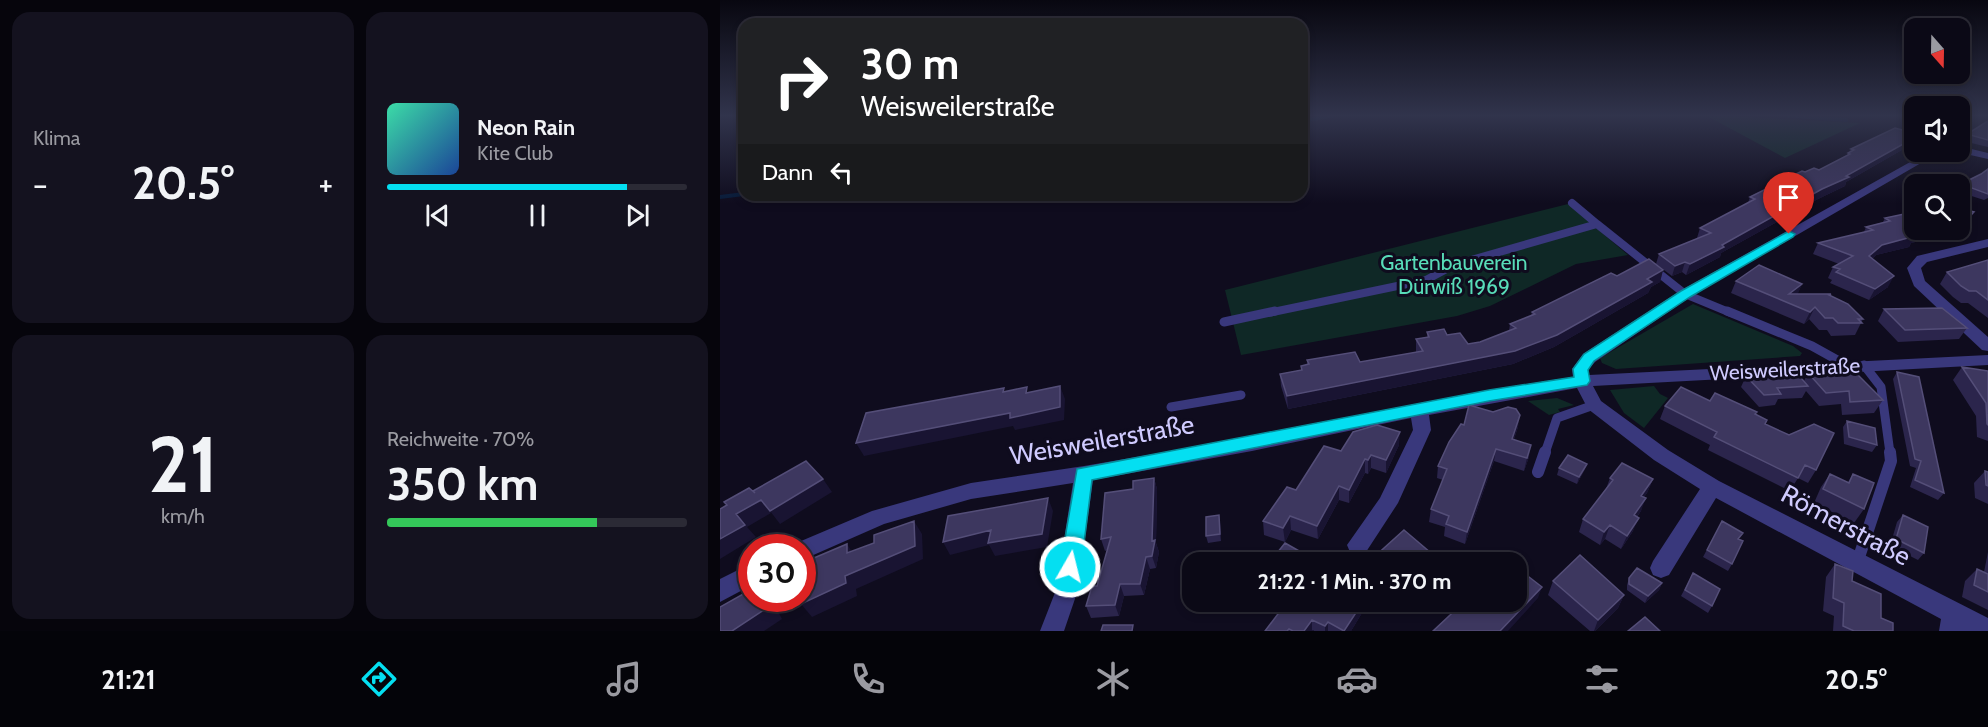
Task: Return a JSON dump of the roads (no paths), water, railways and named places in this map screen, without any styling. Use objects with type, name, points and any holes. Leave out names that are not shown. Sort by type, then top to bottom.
[{"type":"street","points":[[1970,151],[1988,156]]},
{"type":"street","points":[[1582,381],[1580,369],[1589,358],[1685,294],[1917,162]]},
{"type":"street","points":[[1988,243],[1922,259],[1914,268],[1919,283],[1988,346]]},
{"type":"street","name":"Weisweilerstraße","points":[[816,545],[879,517],[971,491],[1084,474],[1489,396],[1582,381],[1988,360]]},
{"type":"street","name":"Römerstraße","points":[[1582,381],[1594,405],[1661,454],[1712,487],[1857,563],[1952,622],[1988,631]]},
{"type":"street","points":[[1358,545],[1388,503],[1422,429],[1419,410]]},
{"type":"street","points":[[1052,631],[1067,590],[1084,474]]},
{"type":"street","points":[[1661,568],[1712,487]]},
{"type":"street","points":[[720,591],[738,581]]},
{"type":"lane","points":[[1572,203],[1685,294],[1856,366],[1881,387],[1891,461],[1857,563]]},
{"type":"lane","points":[[1224,322],[1426,280],[1454,265],[1597,224]]},
{"type":"lane","points":[[1171,407],[1241,395]]},
{"type":"lane","points":[[1538,472],[1557,418],[1594,405]]},
{"type":"waterway","points":[[720,197],[738,195]]},
{"type":"park label","name":"Gartenbauverein Dürwiß 1969","points":[[1454,274]]}]
